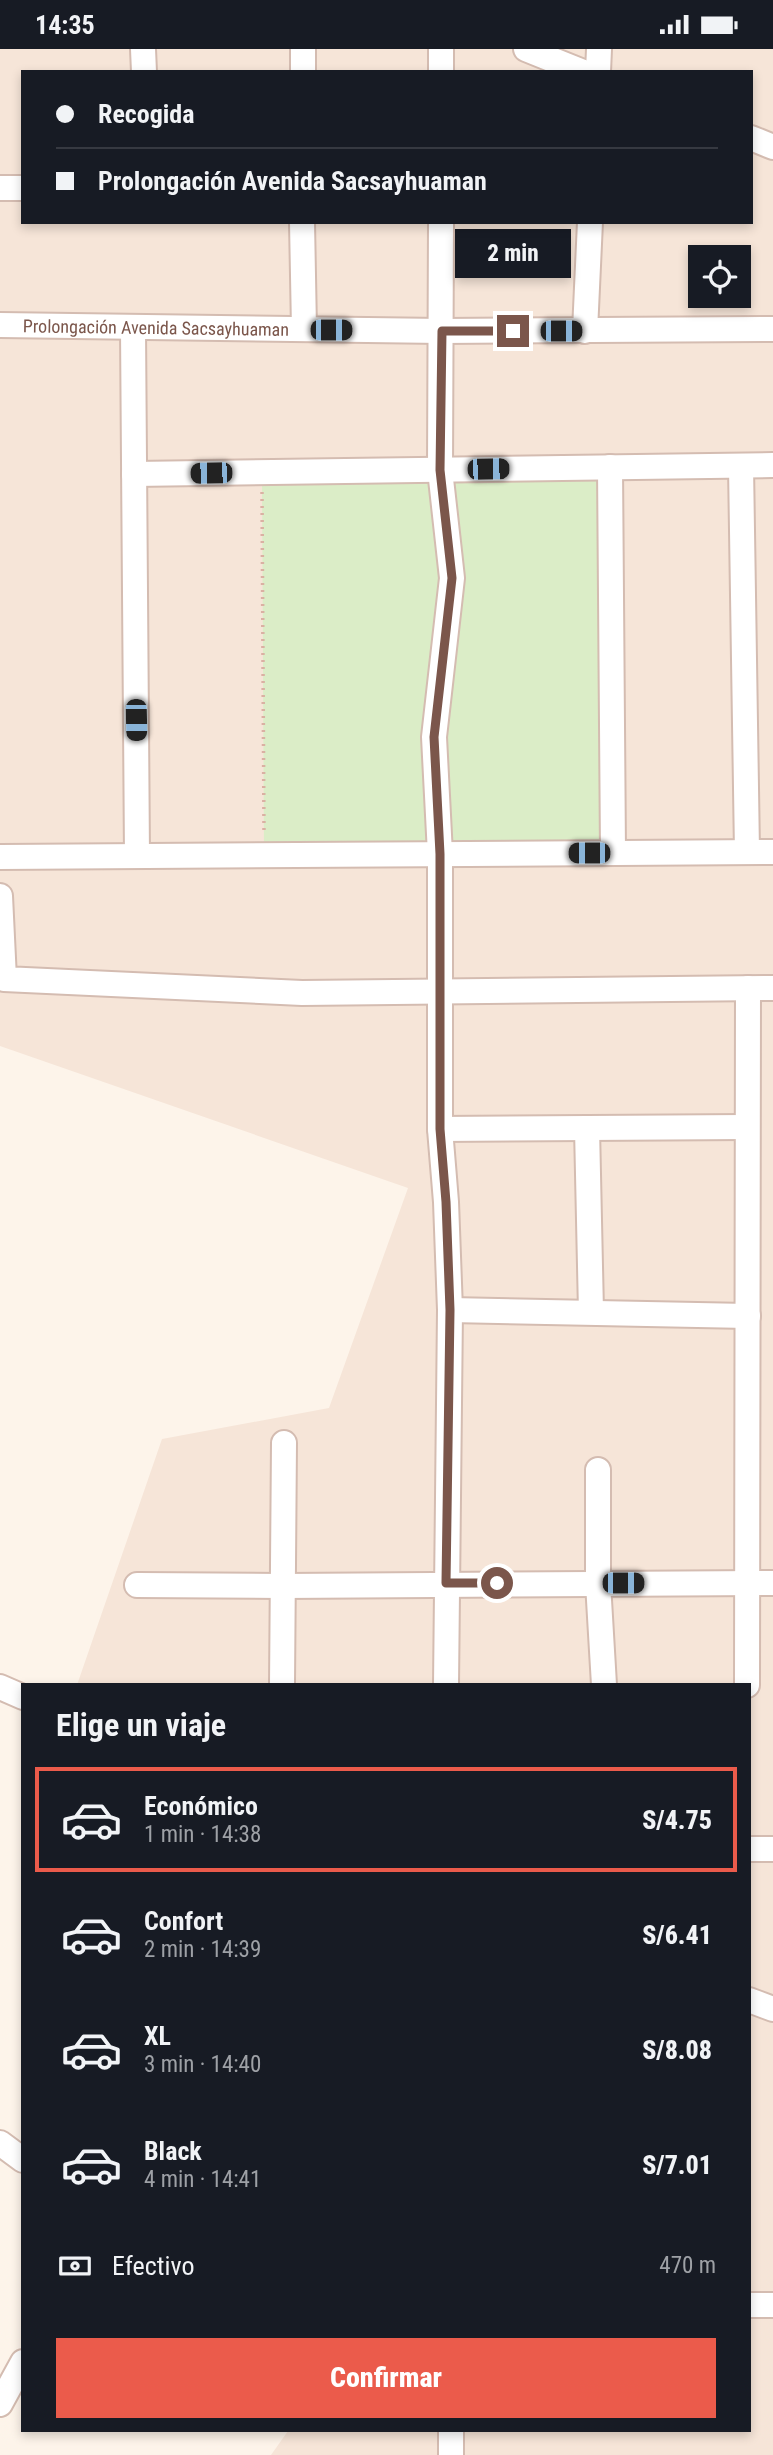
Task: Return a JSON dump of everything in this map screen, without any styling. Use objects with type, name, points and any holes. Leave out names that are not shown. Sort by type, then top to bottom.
[{"type":"street","points":[[143,49],[144,70]]},
{"type":"street","points":[[303,49],[303,70]]},
{"type":"street","points":[[441,49],[441,70]]},
{"type":"street","points":[[526,49],[578,70]]},
{"type":"street","points":[[597,70],[599,49]]},
{"type":"street","points":[[753,139],[773,147]]},
{"type":"street","points":[[0,188],[21,188]]},
{"type":"street","points":[[302,224],[303,329]]},
{"type":"street","points":[[441,224],[440,470],[452,578],[434,737],[440,854],[440,1129],[450,1310],[446,1683]]},
{"type":"street","points":[[585,331],[590,224]]},
{"type":"street","name":"Prolongación Avenida Sacsayhuaman","points":[[0,325],[133,329],[442,331],[773,329]]},
{"type":"street","points":[[133,329],[137,856]]},
{"type":"street","points":[[134,474],[773,465]]},
{"type":"street","points":[[741,466],[747,852]]},
{"type":"street","points":[[610,467],[613,853]]},
{"type":"street","points":[[0,857],[773,852]]},
{"type":"street","points":[[0,896],[4,979],[302,993],[773,988]]},
{"type":"street","points":[[747,1683],[748,988]]},
{"type":"street","points":[[440,1129],[747,1127]]},
{"type":"street","points":[[587,1128],[591,1312]]},
{"type":"street","points":[[450,1310],[748,1316]]},
{"type":"street","points":[[282,1683],[284,1443]]},
{"type":"street","points":[[598,1471],[598,1583],[604,1683]]},
{"type":"street","points":[[137,1585],[773,1583]]},
{"type":"street","points":[[0,1687],[21,1696]]},
{"type":"street","points":[[751,1849],[773,1849]]},
{"type":"street","points":[[751,2001],[773,2009]]},
{"type":"street","points":[[0,2143],[21,2159]]},
{"type":"street","points":[[751,2305],[773,2305]]},
{"type":"street","points":[[0,2404],[21,2366]]},
{"type":"street","points":[[451,2432],[451,2455]]},
{"type":"path","points":[[262,472],[264,855]]},
{"type":"shaded area","points":[[0,49],[773,49],[773,2455],[271,2455],[287,2432],[751,2432],[751,1683],[78,1683],[162,1439],[329,1408],[408,1188],[0,1046]]},
{"type":"green space","points":[[610,467],[613,853],[264,855],[262,472]]},
{"type":"route","points":[[497,1583],[446,1583],[450,1310],[440,1129],[440,854],[434,737],[452,578],[440,470],[442,331],[513,331]]}]
